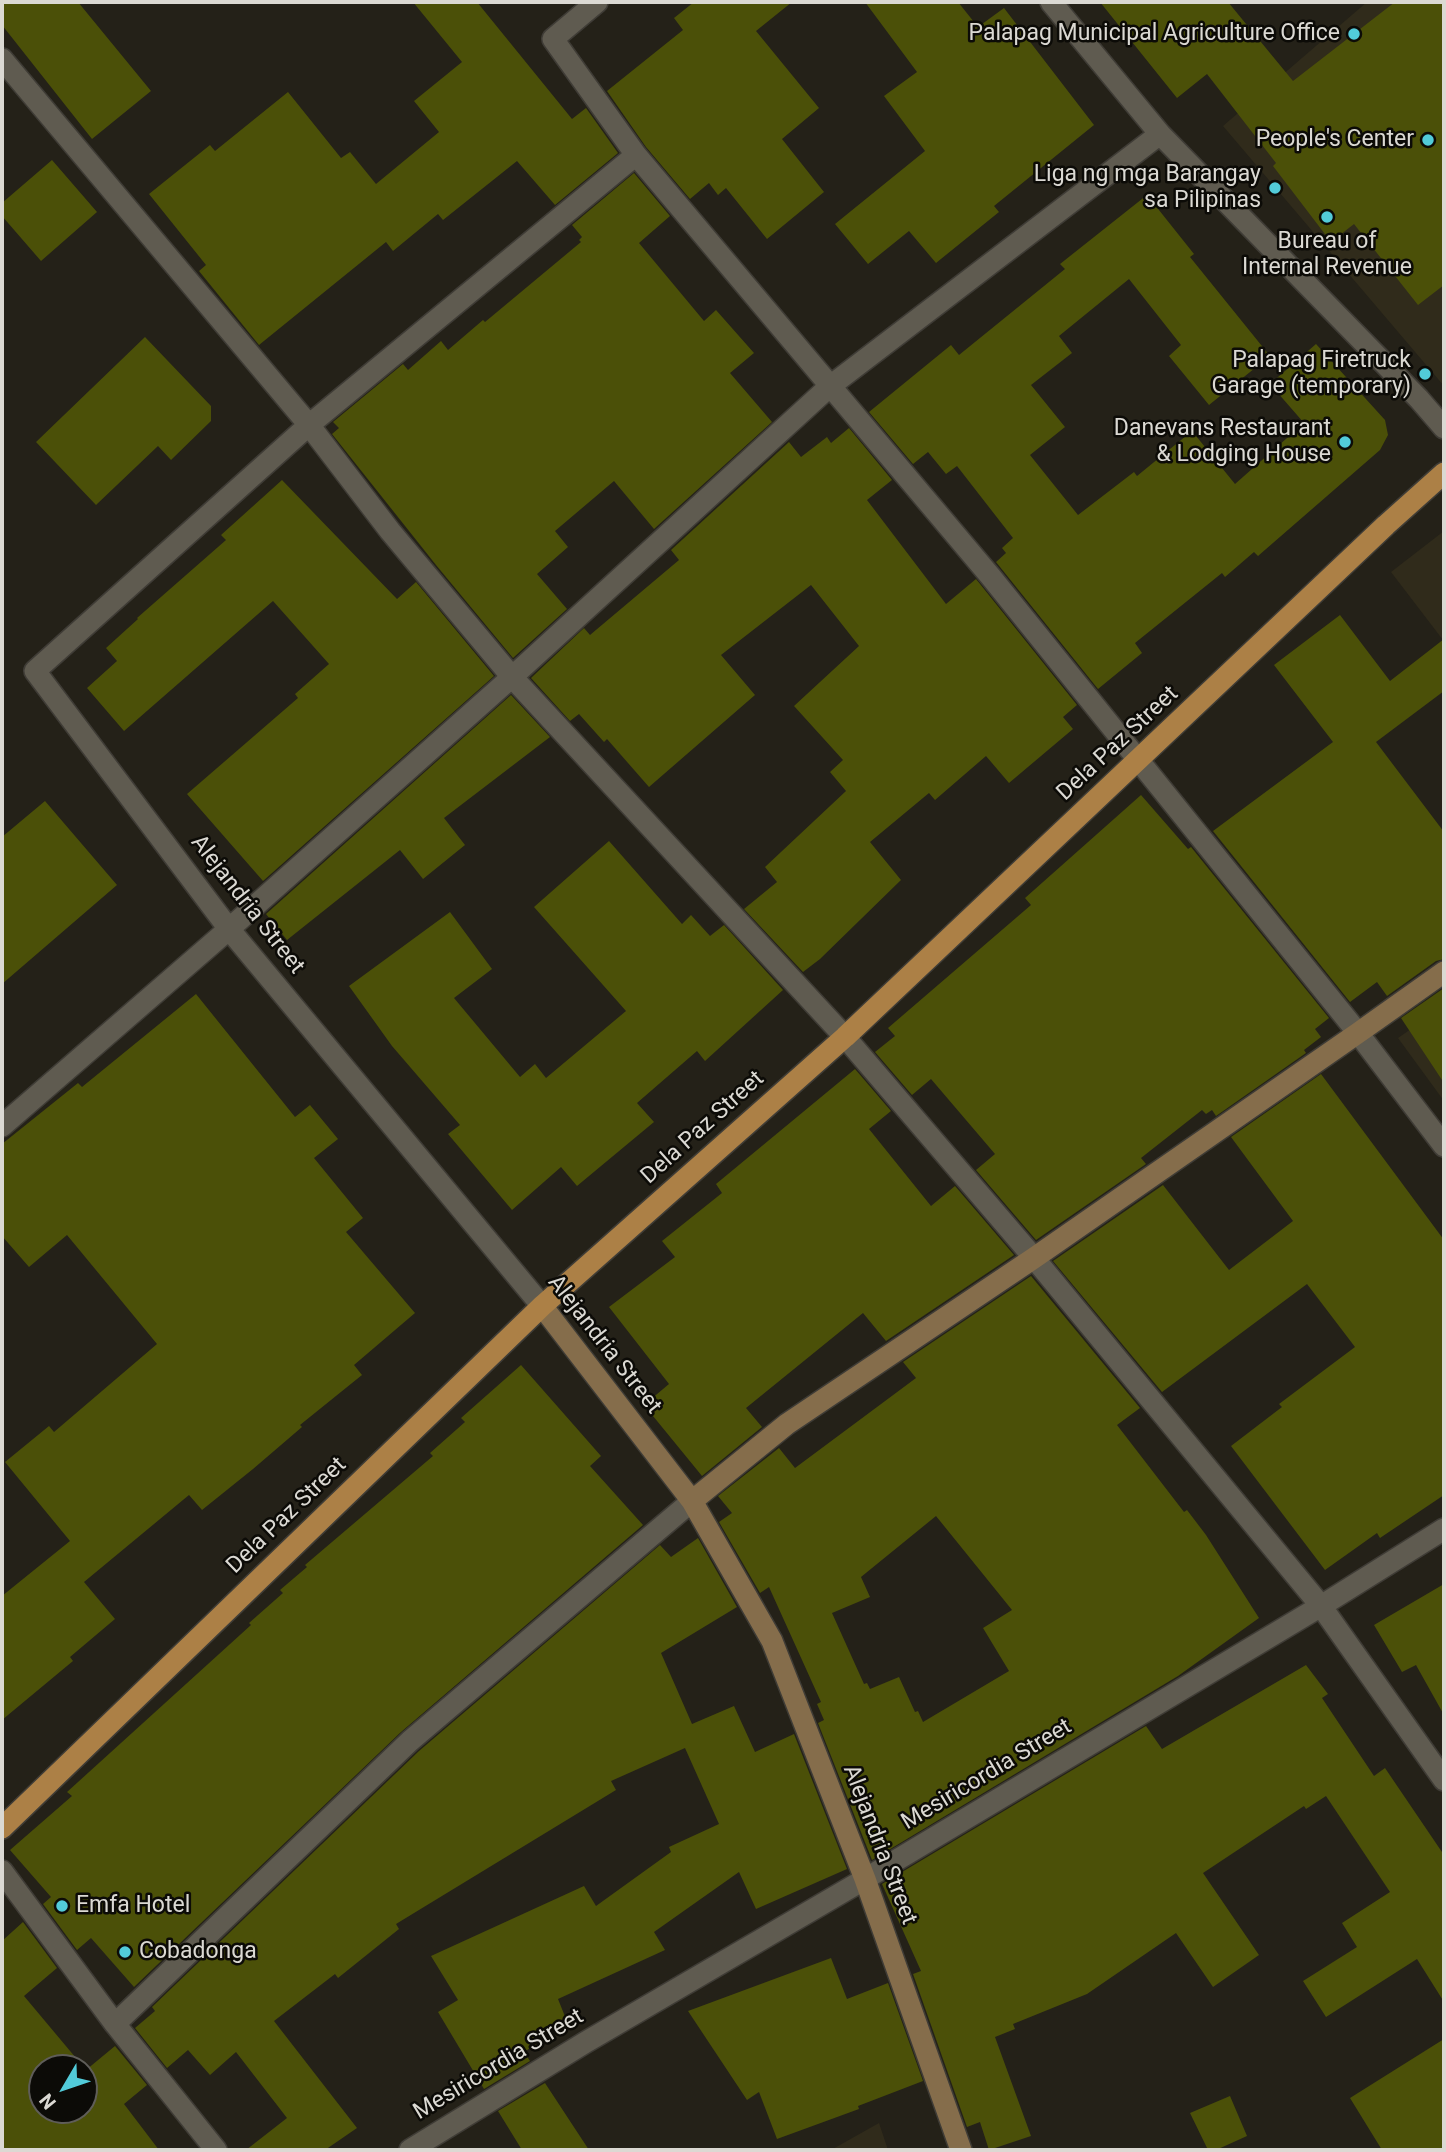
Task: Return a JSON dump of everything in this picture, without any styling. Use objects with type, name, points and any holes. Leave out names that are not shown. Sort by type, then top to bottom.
[{"type":"main road","name":"Dela Paz Street","points":[[2,1828],[542,1306],[845,1037],[1444,473]]},
{"type":"main road","points":[[692,1501],[787,1424],[1034,1258],[1444,972]]},
{"type":"main road","name":"Alejandria Street","points":[[542,1306],[692,1501],[772,1641],[865,1879],[961,2150]]},
{"type":"street","points":[[597,2],[553,39],[636,155],[991,577],[1358,1034],[1444,1146]]},
{"type":"street","points":[[1051,2],[1160,134],[1419,399],[1444,428]]},
{"type":"street","points":[[2,59],[309,425],[390,531],[512,677],[845,1037],[1034,1258],[1321,1606],[1444,1780]]},
{"type":"street","points":[[2,1126],[229,929],[512,677],[829,387],[1160,134]]},
{"type":"street","points":[[309,425],[636,155]]},
{"type":"street","name":"Alejandria Street","points":[[309,425],[35,671],[229,929],[542,1306]]},
{"type":"street","points":[[115,2024],[410,1741],[692,1501]]},
{"type":"street","name":"Mesiricordia Street","points":[[410,2150],[586,2042],[865,1879],[1321,1606],[1444,1529]]},
{"type":"street","points":[[2,1871],[115,2024],[216,2150]]},
{"type":"shaded area","points":[[1367,2],[1444,2],[1444,386],[1223,126]]},
{"type":"shaded area","points":[[1444,531],[1444,639],[1443,640],[1391,572]]},
{"type":"shaded area","points":[[1444,1006],[1444,1101],[1398,1038]]},
{"type":"shaded area","points":[[879,2123],[888,2150],[831,2150]]},
{"type":"building","points":[[2,2],[78,2],[151,91],[92,139],[2,25]]},
{"type":"building","points":[[413,2],[477,2],[572,119],[586,108],[618,153],[555,205],[517,161],[443,220],[438,214],[393,251],[386,242],[259,345],[199,271],[206,265],[149,194],[210,145],[215,151],[288,92],[341,158],[350,152],[376,184],[439,132],[414,101],[462,62]]},
{"type":"building","points":[[694,2],[792,2],[756,31],[819,108],[782,139],[824,192],[767,239],[726,188],[718,195],[709,183],[690,199],[646,147],[607,91],[683,30],[674,18]]},
{"type":"building","points":[[865,2],[958,2],[978,27],[1004,8],[1094,125],[994,206],[999,212],[936,263],[909,231],[868,264],[835,224],[925,151],[884,96],[917,72]]},
{"type":"building","points":[[1100,2],[1228,2],[1293,81],[1395,2],[1444,2],[1444,285],[1418,305],[1354,224],[1331,242],[1273,166],[1276,163],[1207,74],[1177,98]]},
{"type":"building","points":[[52,160],[97,212],[41,261],[2,216],[2,203]]},
{"type":"building","points":[[634,173],[670,216],[639,243],[704,321],[716,310],[754,353],[730,373],[772,422],[654,529],[614,481],[555,531],[568,547],[537,574],[567,609],[513,658],[332,434],[339,428],[333,422],[403,364],[408,370],[441,341],[448,350],[483,320],[485,322],[581,242],[579,240],[582,237],[572,225]]},
{"type":"building","points":[[1147,195],[1194,254],[1190,257],[1270,356],[1209,405],[1169,356],[1181,345],[1129,279],[1059,336],[1072,353],[1031,385],[1065,427],[1030,455],[1078,515],[1134,472],[1137,476],[1192,431],[1235,484],[1304,423],[1270,384],[1316,344],[1385,420],[1388,435],[1380,450],[1258,556],[1254,552],[1225,577],[1222,573],[1135,643],[1142,653],[1098,689],[996,562],[1006,553],[1002,548],[1013,538],[957,466],[946,474],[928,452],[913,464],[869,412],[951,345],[959,355],[1065,269],[1060,264]]},
{"type":"building","points":[[145,337],[211,406],[211,421],[171,460],[158,446],[96,505],[36,442]]},
{"type":"building","points":[[849,428],[892,480],[867,500],[946,604],[976,579],[1077,705],[1063,717],[1073,729],[1009,783],[986,756],[935,800],[929,793],[870,842],[901,880],[820,959],[803,972],[744,909],[777,882],[765,867],[846,791],[830,772],[843,760],[794,706],[859,646],[811,585],[721,655],[755,695],[649,787],[607,739],[604,742],[579,714],[570,721],[531,678],[584,628],[590,635],[679,560],[671,550],[789,442],[801,457],[827,437],[831,443]]},
{"type":"building","points":[[282,480],[397,599],[416,582],[494,676],[263,881],[187,794],[298,698],[295,694],[329,664],[273,601],[124,731],[87,688],[117,661],[106,648],[226,540],[221,535]]},
{"type":"building","points":[[1340,615],[1390,681],[1444,639],[1444,691],[1376,742],[1444,832],[1444,959],[1436,961],[1387,996],[1377,982],[1350,1002],[1213,831],[1333,742],[1274,665]]},
{"type":"building","points":[[511,695],[550,737],[444,818],[465,845],[423,879],[400,850],[287,940],[266,914]]},
{"type":"building","points":[[1141,795],[1188,849],[1191,847],[1329,1018],[1315,1029],[1321,1037],[1304,1050],[1306,1053],[1216,1116],[1212,1110],[1206,1114],[1202,1110],[1141,1158],[1146,1164],[1036,1240],[976,1170],[995,1154],[931,1079],[912,1095],[875,1052],[895,1036],[888,1028],[1031,905],[1025,898]]},
{"type":"building","points":[[45,801],[117,885],[2,984],[2,837]]},
{"type":"building","points":[[609,841],[682,924],[691,915],[710,936],[724,925],[783,990],[705,1061],[697,1051],[637,1103],[654,1122],[577,1186],[561,1167],[512,1210],[448,1134],[460,1125],[392,1046],[349,986],[450,912],[492,969],[454,998],[520,1077],[535,1064],[546,1078],[626,1011],[534,907]]},
{"type":"building","points":[[1444,988],[1444,1083],[1401,1018]]},
{"type":"building","points":[[196,994],[295,1117],[310,1105],[338,1139],[314,1158],[363,1218],[346,1232],[415,1313],[354,1365],[362,1375],[300,1425],[302,1427],[253,1469],[202,1510],[189,1495],[84,1582],[115,1619],[70,1657],[73,1661],[2,1720],[2,1596],[70,1541],[5,1462],[49,1426],[54,1432],[157,1344],[67,1235],[29,1267],[2,1236],[2,1144],[78,1083],[82,1087]]},
{"type":"building","points":[[855,1069],[891,1111],[869,1129],[931,1206],[955,1186],[1014,1255],[886,1341],[863,1313],[746,1408],[762,1427],[702,1476],[644,1405],[669,1384],[609,1307],[675,1257],[662,1241],[722,1193],[716,1184]]},
{"type":"building","points":[[1321,1074],[1444,1240],[1444,1495],[1380,1538],[1377,1533],[1325,1570],[1231,1446],[1282,1407],[1279,1404],[1355,1347],[1307,1284],[1162,1392],[1053,1261],[1163,1185],[1229,1270],[1293,1221],[1231,1137]]},
{"type":"building","points":[[1031,1276],[1140,1408],[1117,1425],[1184,1512],[1187,1510],[1206,1535],[1259,1618],[1178,1676],[872,1860],[818,1723],[824,1720],[817,1704],[821,1702],[769,1587],[760,1593],[719,1522],[732,1513],[718,1496],[779,1448],[795,1468],[916,1378],[903,1362]],"holes":[[[936,1516],[1012,1610],[983,1628],[1009,1671],[923,1722],[918,1711],[915,1712],[899,1677],[870,1689],[867,1683],[864,1684],[832,1613],[870,1597],[861,1577]]]},
{"type":"building","points":[[521,1365],[601,1456],[590,1466],[643,1525],[401,1732],[134,1987],[91,1938],[77,1950],[43,1904],[51,1897],[10,1850],[72,1796],[67,1792],[251,1625],[249,1623],[283,1593],[280,1590],[307,1567],[305,1565],[433,1456],[430,1453],[465,1422],[461,1418]]},
{"type":"building","points":[[698,1538],[737,1607],[661,1653],[692,1724],[734,1706],[755,1752],[794,1734],[847,1869],[756,1909],[739,1872],[654,1932],[665,1950],[558,1999],[566,2019],[535,2038],[538,2043],[524,2052],[530,2061],[484,2089],[438,2012],[458,2000],[431,1956],[584,1886],[596,1906],[671,1852],[669,1847],[719,1824],[685,1748],[611,1781],[616,1790],[396,1924],[399,1929],[338,1978],[335,1974],[274,2021],[357,2128],[325,2150],[246,2150],[287,2118],[236,2052],[210,2075],[188,2050],[167,2068],[135,2028],[155,2011],[152,2007],[419,1751],[660,1545],[671,1557]]},
{"type":"building","points":[[1444,1584],[1444,1715],[1416,1665],[1402,1672],[1374,1625]]},
{"type":"building","points":[[1306,1665],[1328,1694],[1322,1698],[1374,1776],[1385,1768],[1444,1855],[1444,2002],[1417,1959],[1326,2017],[1303,1981],[1357,1947],[1342,1923],[1390,1892],[1326,1796],[1306,1809],[1304,1806],[1203,1873],[1259,1955],[1213,1987],[1176,1933],[1087,1994],[1013,2024],[1015,2029],[995,2037],[1031,2136],[989,2150],[980,2122],[967,2127],[913,1974],[921,1971],[882,1884],[1146,1726],[1162,1749]]},
{"type":"building","points":[[23,1922],[57,1968],[24,1996],[73,2054],[28,2054],[28,2124],[98,2124],[98,2060],[115,2046],[147,2085],[124,2104],[159,2150],[2,2150],[2,1941]]},
{"type":"building","points":[[831,1958],[847,1999],[888,1983],[923,2081],[858,2106],[859,2109],[777,2139],[759,2092],[747,2100],[688,2011]]},
{"type":"building","points":[[1444,2039],[1444,2150],[1382,2150],[1350,2098]]},
{"type":"building","points":[[545,2083],[589,2150],[522,2150],[498,2111]]},
{"type":"building","points":[[1230,2096],[1247,2136],[1216,2150],[1208,2150],[1190,2113]]},
{"type":"place","name":"Palapag Municipal Agriculture Office","points":[[1354,34]]},
{"type":"place","name":"People's Center","points":[[1428,140]]},
{"type":"place","name":"Liga ng mga Barangay sa Pilipinas","points":[[1275,188]]},
{"type":"place","name":"Bureau of Internal Revenue","points":[[1327,217]]},
{"type":"place","name":"Palapag Firetruck Garage (temporary)","points":[[1425,374]]},
{"type":"place","name":"Danevans Restaurant & Lodging House","points":[[1345,442]]},
{"type":"place","name":"Emfa Hotel","points":[[62,1906]]},
{"type":"place","name":"Cobadonga","points":[[125,1952]]}]
